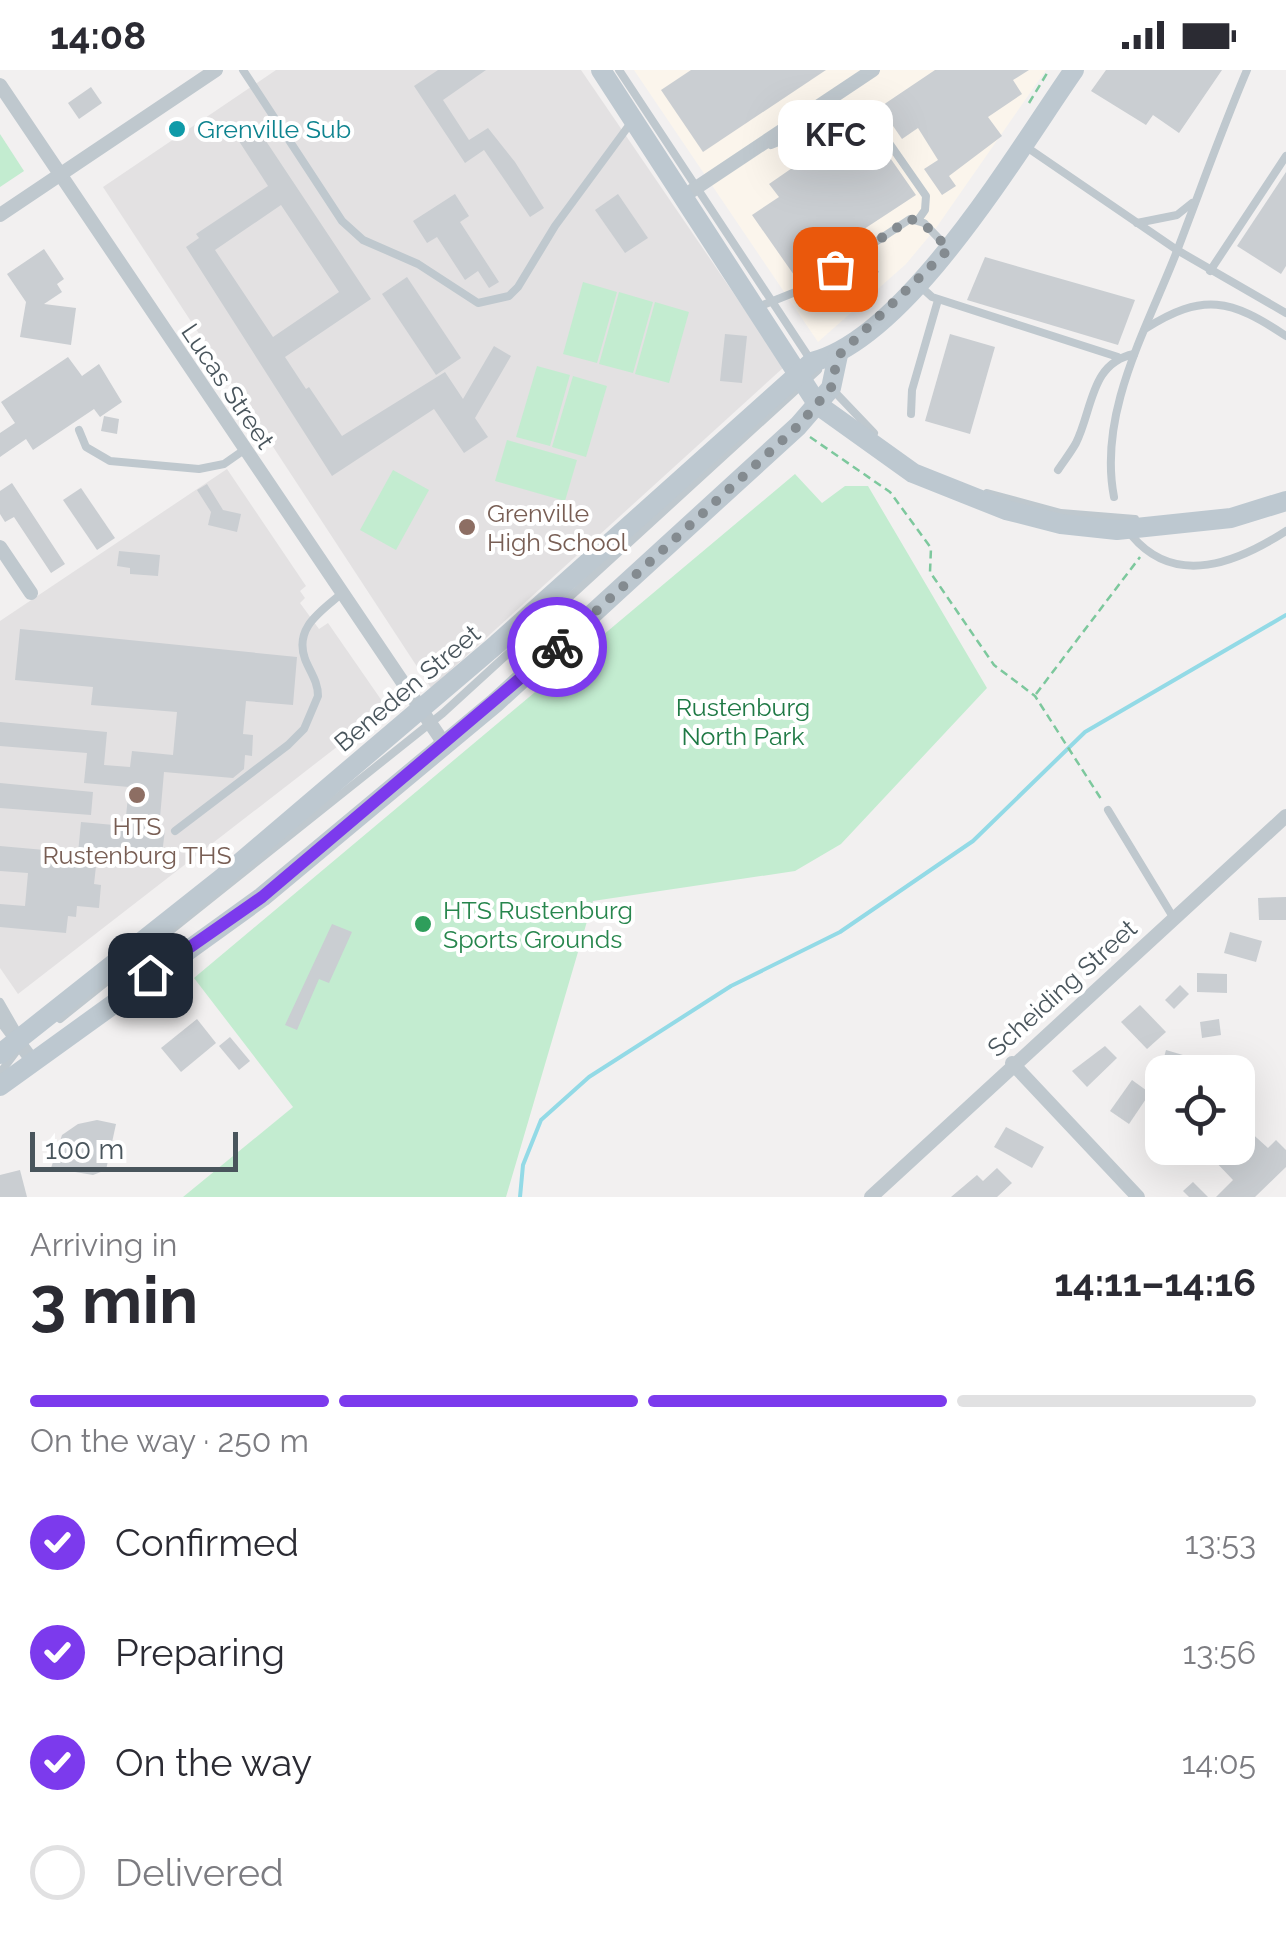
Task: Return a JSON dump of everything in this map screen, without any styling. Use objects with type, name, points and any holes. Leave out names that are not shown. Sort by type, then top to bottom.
[{"type":"main road","points":[[601,70],[633,119],[690,191],[808,373],[873,448],[926,480],[1006,510],[1061,524],[1117,530],[1164,527],[1231,518],[1286,501]]},
{"type":"main road","name":"Beneden Street","points":[[0,1086],[18,1051],[424,717],[808,373],[838,356],[917,284],[949,249],[1074,70]]},
{"type":"main road","points":[[825,396],[838,356]]},
{"type":"main road","name":"Beneden Street","points":[[18,1051],[262,897],[444,746],[798,426],[825,396]]},
{"type":"street","points":[[0,215],[216,70]]},
{"type":"street","points":[[690,191],[874,70]]},
{"type":"street","name":"Lucas Street","points":[[0,85],[444,746]]},
{"type":"street","points":[[0,546],[32,593]]},
{"type":"street","name":"Scheiding Street","points":[[871,1197],[1012,1063],[1284,821]]},
{"type":"street","points":[[0,1017],[18,1051]]},
{"type":"street","points":[[1012,1063],[1138,1197]]},
{"type":"lane","points":[[243,70],[342,221],[362,240],[418,264],[478,303],[492,303],[518,287],[554,226],[633,119]]},
{"type":"lane","points":[[619,70],[690,191]]},
{"type":"lane","points":[[1114,498],[1110,463],[1116,411],[1192,202],[1247,70]]},
{"type":"lane","points":[[743,156],[864,106],[926,196],[926,210],[918,220]]},
{"type":"lane","points":[[1024,145],[1177,250],[1286,313]]},
{"type":"lane","points":[[1210,271],[1286,156]]},
{"type":"lane","points":[[1137,223],[1177,214],[1192,202]]},
{"type":"lane","points":[[764,304],[808,287],[910,219],[918,220],[949,249]]},
{"type":"lane","points":[[917,284],[938,300],[1118,357],[1134,354]]},
{"type":"lane","points":[[911,414],[912,390],[938,300]]},
{"type":"lane","points":[[1145,329],[1171,313],[1199,303],[1229,304],[1286,336]]},
{"type":"lane","points":[[1058,470],[1077,441],[1098,381],[1118,357]]},
{"type":"lane","points":[[825,396],[915,463],[958,484],[1061,513],[1109,520],[1162,518],[1218,512],[1286,491]]},
{"type":"lane","points":[[79,430],[86,446],[110,461],[212,468],[244,450]]},
{"type":"lane","points":[[1132,536],[1145,550],[1173,562],[1224,564],[1250,555],[1286,531]]},
{"type":"lane","points":[[175,832],[304,728],[318,696],[306,660],[303,635],[311,619],[341,594]]},
{"type":"lane","points":[[1108,810],[1173,917]]},
{"type":"lane","points":[[0,1002],[19,1030],[18,1051],[0,1072]]},
{"type":"lane","points":[[0,1062],[18,1051]]},
{"type":"path","points":[[798,426],[820,447],[890,492],[931,548],[930,572],[994,665],[1035,696],[1108,810]]},
{"type":"path","points":[[1035,696],[1145,550]]},
{"type":"shaded area","name":"Grenville High School","points":[[276,70],[581,70],[784,367],[431,688],[103,187]]},
{"type":"shaded area","points":[[634,70],[1046,70],[936,228],[906,264],[818,342]]},
{"type":"shaded area","name":"HTS Rustenburg THS","points":[[227,469],[306,586],[300,591],[305,598],[300,603],[319,629],[328,623],[382,701],[382,712],[18,994],[0,968],[0,621]]},
{"type":"green space","points":[[0,134],[24,171],[0,187]]},
{"type":"green space","points":[[583,282],[617,292],[597,363],[563,354]]},
{"type":"green space","points":[[619,292],[653,302],[633,373],[599,364]]},
{"type":"green space","points":[[655,302],[689,312],[669,383],[635,374]]},
{"type":"green space","points":[[537,366],[570,375],[550,446],[516,437]]},
{"type":"green space","points":[[573,376],[607,386],[586,457],[552,447]]},
{"type":"green space","points":[[507,440],[577,460],[565,501],[495,481]]},
{"type":"green space","points":[[393,470],[429,490],[396,550],[360,530]]},
{"type":"green space","name":"Rustenburg North Park","points":[[795,474],[822,503],[845,486],[868,486],[987,688],[841,844],[795,871],[593,901],[506,1197],[183,1197],[293,1107],[194,978]]},
{"type":"building","points":[[438,70],[486,70],[443,100],[469,140],[488,128],[544,208],[530,217],[484,150],[465,163],[414,86]]},
{"type":"building","points":[[691,70],[826,70],[703,152],[661,90]]},
{"type":"building","points":[[935,70],[1029,70],[1013,80],[1022,94],[988,117],[1002,136],[949,176],[956,186],[942,195],[924,169],[938,160],[918,128],[902,139],[880,107]]},
{"type":"building","points":[[1106,70],[1222,70],[1179,133],[1153,115],[1146,125],[1091,91]]},
{"type":"building","points":[[91,87],[102,103],[79,119],[68,103]]},
{"type":"building","points":[[863,119],[916,195],[794,275],[752,215],[779,197],[769,184]]},
{"type":"building","points":[[254,123],[371,299],[285,357],[342,436],[445,372],[463,399],[494,346],[511,356],[475,418],[488,437],[464,453],[434,409],[332,476],[186,247],[199,238],[196,234],[268,186],[235,135]],"holes":[[[281,205],[339,292],[273,337],[215,250]]]},
{"type":"building","points":[[1286,172],[1286,266],[1281,274],[1237,246]]},
{"type":"building","points":[[455,194],[469,216],[460,222],[499,282],[489,288],[478,271],[465,280],[437,237],[427,243],[413,221]]},
{"type":"building","points":[[618,194],[648,238],[625,253],[595,210]]},
{"type":"building","points":[[44,249],[64,279],[57,284],[62,292],[44,304],[76,308],[71,345],[20,337],[26,302],[7,274]]},
{"type":"building","points":[[868,256],[879,272],[845,295],[834,279]]},
{"type":"building","points":[[985,257],[1135,300],[1118,345],[967,300]]},
{"type":"building","points":[[407,277],[461,358],[436,375],[382,294]]},
{"type":"building","points":[[725,334],[747,336],[742,383],[720,381]]},
{"type":"building","points":[[950,334],[995,347],[970,434],[925,421]]},
{"type":"building","points":[[68,357],[82,376],[99,364],[122,402],[100,417],[94,409],[33,450],[26,439],[0,457],[0,433],[15,423],[1,402]]},
{"type":"building","points":[[104,416],[119,419],[117,434],[101,431]]},
{"type":"building","points":[[12,483],[65,564],[51,573],[14,517],[5,522],[0,514],[0,491]]},
{"type":"building","points":[[207,484],[223,510],[241,514],[237,532],[208,525],[211,512],[197,490]]},
{"type":"building","points":[[81,488],[115,538],[97,550],[63,500]]},
{"type":"building","points":[[119,551],[160,555],[158,576],[130,574],[130,568],[117,566]]},
{"type":"building","points":[[20,629],[297,657],[293,705],[246,701],[243,734],[253,735],[252,756],[245,755],[244,769],[233,778],[164,772],[159,829],[165,830],[162,854],[98,848],[94,884],[101,885],[99,908],[77,906],[76,917],[68,916],[66,933],[0,927],[0,904],[25,906],[28,873],[0,871],[0,846],[78,853],[81,822],[125,826],[129,787],[84,783],[87,753],[0,746],[0,722],[107,732],[104,765],[130,767],[132,751],[173,755],[177,712],[91,705],[93,687],[15,680]]},
{"type":"building","points":[[0,783],[93,792],[91,815],[0,808]]},
{"type":"building","points":[[1286,897],[1286,920],[1259,920],[1258,898]]},
{"type":"building","points":[[332,924],[352,932],[329,983],[319,979],[297,1030],[285,1025]]},
{"type":"building","points":[[1230,932],[1262,941],[1256,962],[1224,953]]},
{"type":"building","points":[[1197,973],[1227,974],[1227,993],[1197,992]]},
{"type":"building","points":[[1180,985],[1189,994],[1174,1009],[1165,1000]]},
{"type":"building","points":[[1140,1005],[1166,1032],[1147,1049],[1121,1022]]},
{"type":"building","points":[[197,1019],[216,1043],[181,1072],[161,1048]]},
{"type":"building","points":[[1219,1019],[1221,1035],[1202,1038],[1200,1022]]},
{"type":"building","points":[[230,1037],[250,1061],[239,1070],[219,1046]]},
{"type":"building","points":[[1105,1046],[1117,1058],[1087,1087],[1072,1071]]},
{"type":"building","points":[[1132,1080],[1145,1089],[1145,1100],[1129,1124],[1110,1111]]},
{"type":"building","points":[[97,1120],[116,1124],[106,1170],[93,1175],[51,1168],[62,1135],[78,1124]]},
{"type":"building","points":[[1006,1127],[1044,1147],[1032,1168],[994,1147]]},
{"type":"building","points":[[1255,1136],[1268,1148],[1276,1140],[1286,1150],[1286,1167],[1255,1197],[1216,1197],[1233,1180],[1219,1165],[1255,1165]]},
{"type":"building","points":[[997,1168],[1012,1183],[997,1197],[951,1197],[977,1175],[983,1181]]},
{"type":"building","points":[[20,1170],[27,1197],[0,1197],[0,1175]]},
{"type":"building","points":[[1193,1182],[1208,1197],[1189,1197],[1183,1191]]},
{"type":"waterway","points":[[520,1197],[523,1165],[541,1120],[589,1077],[731,986],[840,932],[973,841],[1085,732],[1286,615]]},
{"type":"way so far","points":[[557,647],[798,426],[831,388],[838,356],[894,307],[949,249],[924,224],[910,219],[835,269]]},
{"type":"place","name":"Grenville Sub","points":[[177,129]]},
{"type":"place","name":"KFC","points":[[835,269]]},
{"type":"place","name":"Grenville High School","points":[[467,527]]},
{"type":"place","name":"HTS Rustenburg THS","points":[[137,795]]},
{"type":"place","name":"HTS Rustenburg Sports Grounds","points":[[423,924]]},
{"type":"route","points":[[150,975],[262,897],[557,647]]}]
